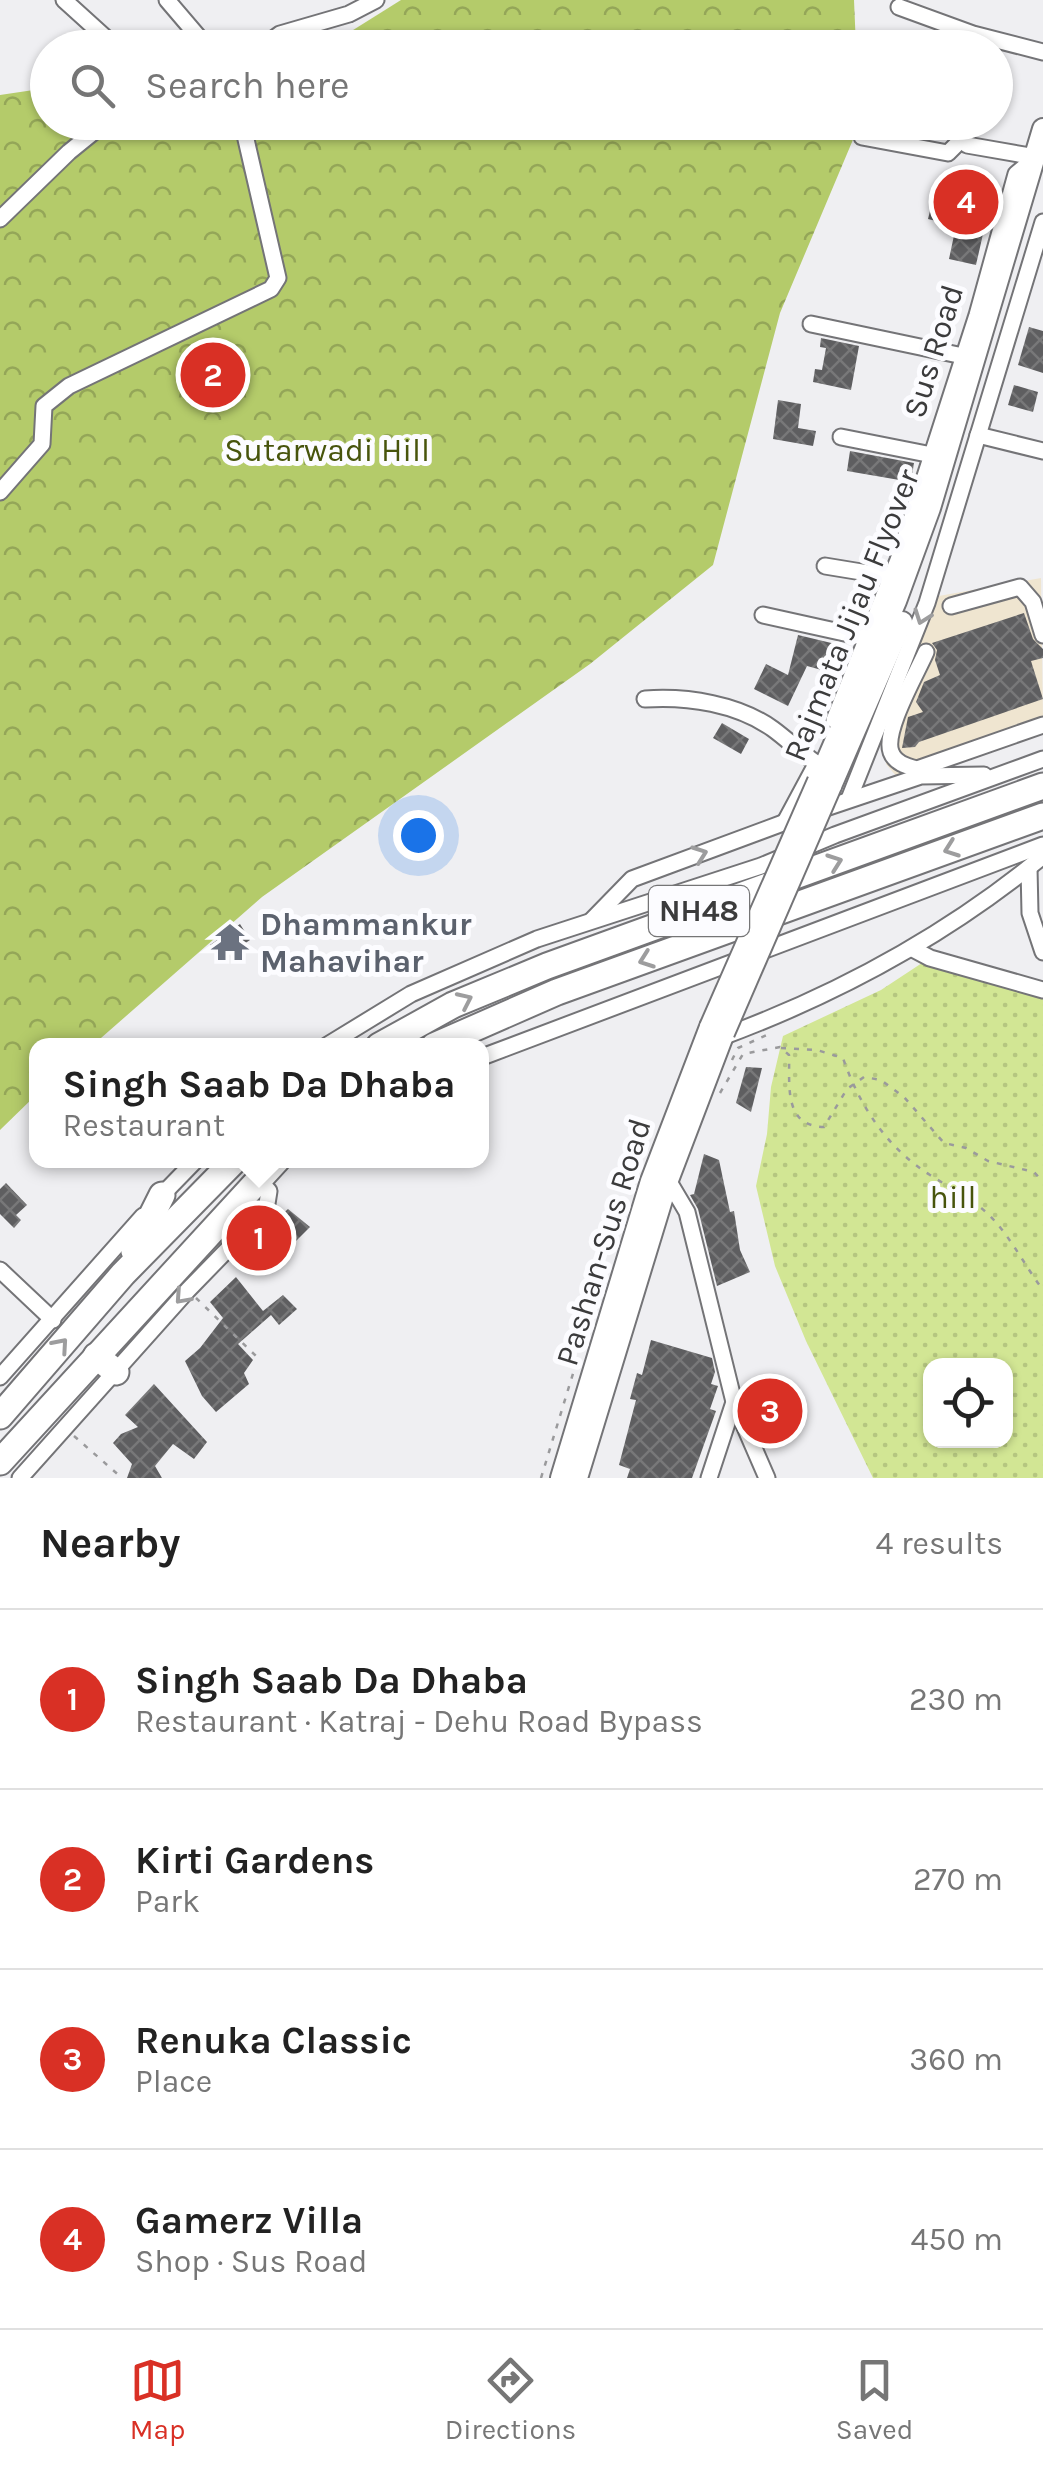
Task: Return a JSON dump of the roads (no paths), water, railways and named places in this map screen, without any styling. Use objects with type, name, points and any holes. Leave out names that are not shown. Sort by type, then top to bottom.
[{"type":"highway","name":"NH48","points":[[393,1038],[453,1005],[547,966],[1021,781]]},
{"type":"highway","name":"NH48","points":[[452,1038],[556,992],[1043,816]]},
{"type":"highway","points":[[0,1416],[123,1274],[226,1168]]},
{"type":"highway","points":[[0,1462],[106,1364],[268,1168]]},
{"type":"highway","points":[[123,1274],[162,1195]]},
{"type":"main road","name":"Sus Road","points":[[1036,157],[1043,129]]},
{"type":"main road","name":"Rajmata Jijau Flyover","points":[[719,1033],[896,601],[930,508],[1036,157]]},
{"type":"main road","name":"Rajmata Jijau Flyover","points":[[822,777],[905,616],[1043,182]]},
{"type":"main road","name":"Pashan-Sus Road","points":[[578,1478],[668,1180],[719,1033]]},
{"type":"main road","name":"Pashan-Sus Road","points":[[561,1478],[651,1181],[719,1033]]},
{"type":"street","points":[[64,0],[97,30]]},
{"type":"street","points":[[167,0],[192,30]]},
{"type":"street","points":[[294,30],[349,14],[376,0]]},
{"type":"street","points":[[899,7],[959,30]]},
{"type":"street","points":[[1013,47],[1043,52]]},
{"type":"street","points":[[0,218],[84,140]]},
{"type":"street","points":[[0,492],[42,444],[44,406],[70,386],[271,290],[276,284],[278,278],[246,140]]},
{"type":"street","points":[[878,140],[948,153],[960,140]]},
{"type":"street","points":[[967,145],[1036,157]]},
{"type":"street","name":"Sus Road","points":[[822,777],[964,356],[1016,174],[1036,157]]},
{"type":"street","points":[[849,799],[926,602],[978,435],[1036,273],[1043,222]]},
{"type":"street","points":[[811,324],[964,356]]},
{"type":"street","points":[[978,435],[1043,451]]},
{"type":"street","points":[[841,436],[932,455]]},
{"type":"street","points":[[826,566],[892,577]]},
{"type":"street","points":[[951,606],[1020,587],[1034,602],[1043,635]]},
{"type":"street","points":[[763,615],[867,638]]},
{"type":"street","points":[[926,652],[890,733],[890,750],[898,763],[917,770],[1043,725]]},
{"type":"street","points":[[646,699],[698,701],[754,718],[770,727],[822,777],[785,822]]},
{"type":"street","points":[[339,1038],[411,994],[537,939],[761,866],[835,835],[1021,781],[1043,758]]},
{"type":"street","points":[[590,922],[632,878],[849,799],[922,776],[1021,781]]},
{"type":"street","points":[[489,1054],[1043,845]]},
{"type":"street","points":[[719,1033],[753,1026],[913,949],[1043,856]]},
{"type":"street","points":[[1029,868],[1043,952]]},
{"type":"street","points":[[913,949],[930,958],[1040,984]]},
{"type":"street","points":[[0,1377],[188,1168]]},
{"type":"street","points":[[20,1478],[65,1428],[106,1364],[188,1290],[266,1210],[268,1192],[258,1179]]},
{"type":"street","points":[[668,1180],[687,1212],[734,1402],[767,1478]]},
{"type":"street","points":[[0,1270],[52,1320]]},
{"type":"street","points":[[709,1478],[734,1402]]},
{"type":"place","name":"Gamerz Villa","points":[[966,202]]},
{"type":"place","name":"Kirti Gardens","points":[[213,375]]},
{"type":"place","name":"Dhammankur Mahavihar","points":[[230,942]]},
{"type":"place","name":"Singh Saab Da Dhaba","points":[[259,1238]]},
{"type":"place","name":"Renuka Classic","points":[[770,1411]]},
{"type":"park label","name":"Sutarwadi Hill","points":[[327,450]]},
{"type":"park label","name":"hill","points":[[953,1197]]}]
